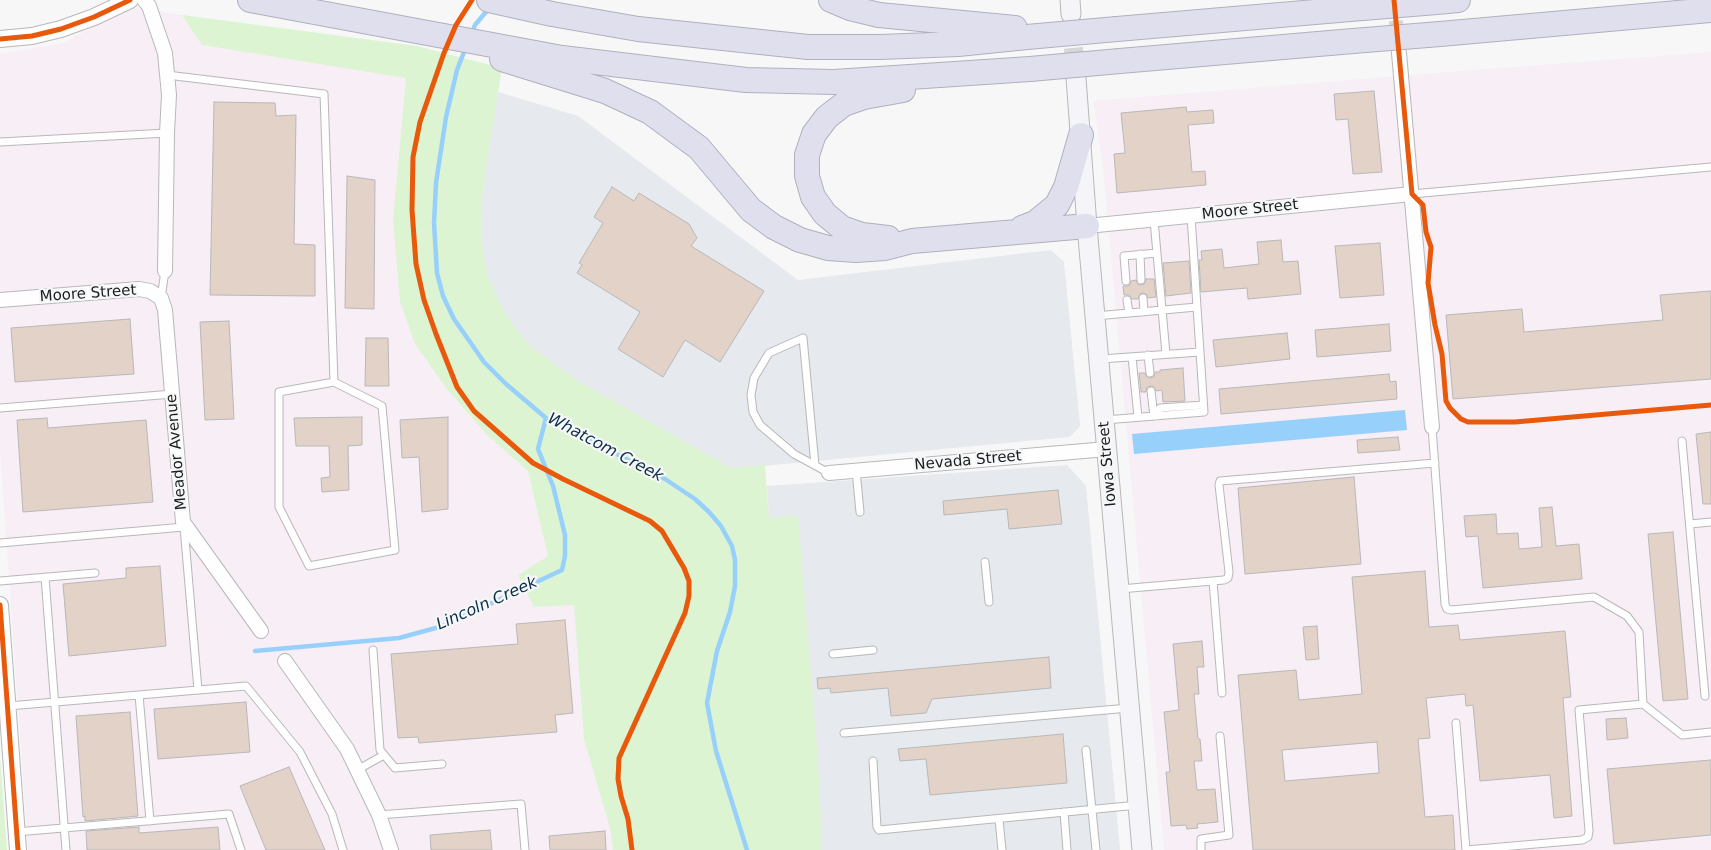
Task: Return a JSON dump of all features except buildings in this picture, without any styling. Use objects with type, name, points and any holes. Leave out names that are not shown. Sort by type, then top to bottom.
[{"type":"highway","points":[[489,0],[497,0]]},
{"type":"highway","points":[[489,0],[552,14],[638,29],[808,47],[880,47],[948,44],[1027,33],[1067,16],[1117,29],[1448,1]]},
{"type":"highway","points":[[831,0],[850,8],[879,15],[1027,33]]},
{"type":"highway","points":[[255,1],[404,29],[562,68],[746,80],[834,82],[1120,62],[1711,10]]},
{"type":"highway","points":[[562,68],[604,91],[650,112],[699,148],[751,210],[774,227],[800,240],[828,248],[856,250],[885,248],[912,241],[1087,226]]},
{"type":"highway","points":[[912,241],[862,235],[842,228],[825,214],[813,197],[807,176],[808,154],[814,134],[832,112],[844,104],[864,97],[1006,71]]},
{"type":"highway","points":[[1016,231],[1035,223],[1057,205],[1066,187],[1081,135]]},
{"type":"main road","name":"Iowa Street","points":[[1076,78],[1087,226],[1142,850]]},
{"type":"street","points":[[0,39],[32,36],[61,29],[94,17],[130,0]]},
{"type":"street","points":[[144,0],[149,6],[165,53],[167,75],[165,271]]},
{"type":"street","points":[[1399,53],[1432,427]]},
{"type":"street","name":"Moore Street","points":[[1087,226],[1412,194]]},
{"type":"street","name":"Moore Street","points":[[0,300],[139,289],[150,291],[163,304]]},
{"type":"street","name":"Meador Avenue","points":[[163,304],[183,525],[261,630]]},
{"type":"street","name":"Nevada Street","points":[[830,473],[1107,449]]},
{"type":"street","points":[[0,605],[18,850]]},
{"type":"street","points":[[285,661],[347,749],[379,815],[391,850]]},
{"type":"lane","points":[[167,75],[324,94],[334,382]]},
{"type":"lane","points":[[0,142],[166,133]]},
{"type":"lane","points":[[1412,194],[1711,167]]},
{"type":"lane","points":[[1104,420],[1204,412],[1191,216]]},
{"type":"lane","points":[[1154,220],[1166,354]]},
{"type":"lane","points":[[1126,281],[1124,256],[1157,253]]},
{"type":"lane","points":[[1140,254],[1141,280]]},
{"type":"lane","points":[[163,304],[165,271]]},
{"type":"lane","points":[[1143,298],[1144,312]]},
{"type":"lane","points":[[1127,300],[1129,313]]},
{"type":"lane","points":[[1095,316],[1197,307]]},
{"type":"lane","points":[[815,465],[803,338],[769,353],[754,378],[750,396],[752,412],[760,425],[794,454],[830,473]]},
{"type":"lane","points":[[1099,360],[1200,352]]},
{"type":"lane","points":[[1148,355],[1150,373]]},
{"type":"lane","points":[[1132,357],[1138,417]]},
{"type":"lane","points":[[334,382],[382,406],[395,550],[309,566],[279,507],[279,392],[334,382]]},
{"type":"lane","points":[[1151,391],[1155,416]]},
{"type":"lane","points":[[0,408],[172,394]]},
{"type":"lane","points":[[1432,427],[1445,604],[1447,609],[1594,597],[1627,616],[1639,632],[1643,704]]},
{"type":"lane","points":[[1682,441],[1705,696]]},
{"type":"lane","points":[[1119,589],[1224,580],[1228,578],[1220,481],[1435,463]]},
{"type":"lane","points":[[856,470],[860,512]]},
{"type":"lane","points":[[1690,524],[1711,522]]},
{"type":"lane","points":[[0,543],[183,525],[198,690]]},
{"type":"lane","points":[[985,562],[989,602]]},
{"type":"lane","points":[[0,581],[95,572]]},
{"type":"lane","points":[[46,577],[66,850]]},
{"type":"lane","points":[[1213,581],[1222,693]]},
{"type":"lane","points":[[373,650],[380,750],[395,768],[442,764]]},
{"type":"lane","points":[[833,654],[873,650]]},
{"type":"lane","points":[[7,706],[246,686],[300,752],[332,814],[344,850]]},
{"type":"lane","points":[[139,695],[150,821]]},
{"type":"lane","points":[[1456,723],[1466,850],[1582,840],[1588,837],[1579,710],[1643,704],[1682,735],[1711,732]]},
{"type":"lane","points":[[844,733],[1130,708]]},
{"type":"lane","points":[[1202,850],[1201,839],[1229,835],[1220,736]]},
{"type":"lane","points":[[1086,750],[1096,850]]},
{"type":"lane","points":[[357,770],[384,755]]},
{"type":"lane","points":[[873,761],[877,827],[880,830],[1138,805]]},
{"type":"lane","points":[[379,815],[521,804],[525,850]]},
{"type":"lane","points":[[1064,812],[1066,850]]},
{"type":"lane","points":[[16,832],[230,814],[241,850]]},
{"type":"lane","points":[[999,818],[1002,850]]},
{"type":"shaded area","points":[[130,7],[182,15],[202,45],[406,77],[393,219],[415,344],[446,388],[467,413],[487,435],[528,471],[548,556],[518,575],[574,604],[584,739],[610,828],[613,850],[28,850],[0,450],[0,54],[63,43]]},
{"type":"shaded area","points":[[1711,52],[1711,850],[1164,850],[1103,166],[1093,101]]},
{"type":"shaded area","points":[[498,92],[578,116],[798,280],[1051,250],[1064,262],[1080,426],[1070,437],[731,469],[576,380],[529,345],[512,324],[498,300],[488,277],[482,247],[481,211]]},
{"type":"shaded area","points":[[1067,465],[1086,486],[1120,850],[789,850],[767,486]]},
{"type":"green space","points":[[182,15],[417,46],[502,68],[485,173],[481,211],[482,247],[488,277],[498,300],[512,324],[529,345],[576,380],[731,468],[765,465],[769,518],[798,516],[818,761],[822,850],[613,850],[610,828],[584,739],[574,605],[534,607],[518,575],[548,556],[528,471],[487,435],[446,388],[415,344],[400,301],[393,219],[406,78],[202,45]]},
{"type":"green space","points":[[0,757],[7,850],[0,850]]},
{"type":"water","points":[[1405,410],[1407,430],[1134,454],[1132,434]]},
{"type":"waterway","name":"Whatcom Creek","points":[[472,33],[475,25],[490,7]]},
{"type":"waterway","name":"Whatcom Creek","points":[[466,47],[457,70],[446,117],[436,183],[434,223],[437,273],[443,296],[454,319],[484,362],[506,384],[546,418],[665,479],[695,499],[721,526],[732,546],[735,560],[735,586],[730,612],[717,651],[707,703],[716,751],[747,850]]},
{"type":"waterway","name":"Lincoln Creek","points":[[255,651],[399,638],[443,626],[562,570],[565,556],[565,535],[553,486],[538,449],[546,418]]},
{"type":"tunnel","points":[[1394,0],[1398,44]]},
{"type":"tunnel","points":[[1071,20],[1076,78]]},
{"type":"cycle path","points":[[0,39],[32,36],[61,29],[94,17],[130,0]]},
{"type":"cycle path","points":[[472,0],[456,25],[444,53],[420,122],[413,157],[412,210],[416,264],[424,300],[436,334],[457,387],[474,411],[533,463],[650,521],[662,531],[684,568],[689,581],[689,596],[685,613],[619,758],[618,779],[628,819],[632,850]]},
{"type":"cycle path","points":[[1394,0],[1412,194],[1423,205],[1426,232],[1431,247],[1428,283],[1442,354],[1446,401],[1450,408],[1461,419],[1468,422],[1515,422],[1711,405]]},
{"type":"cycle path","points":[[0,605],[18,850]]}]
